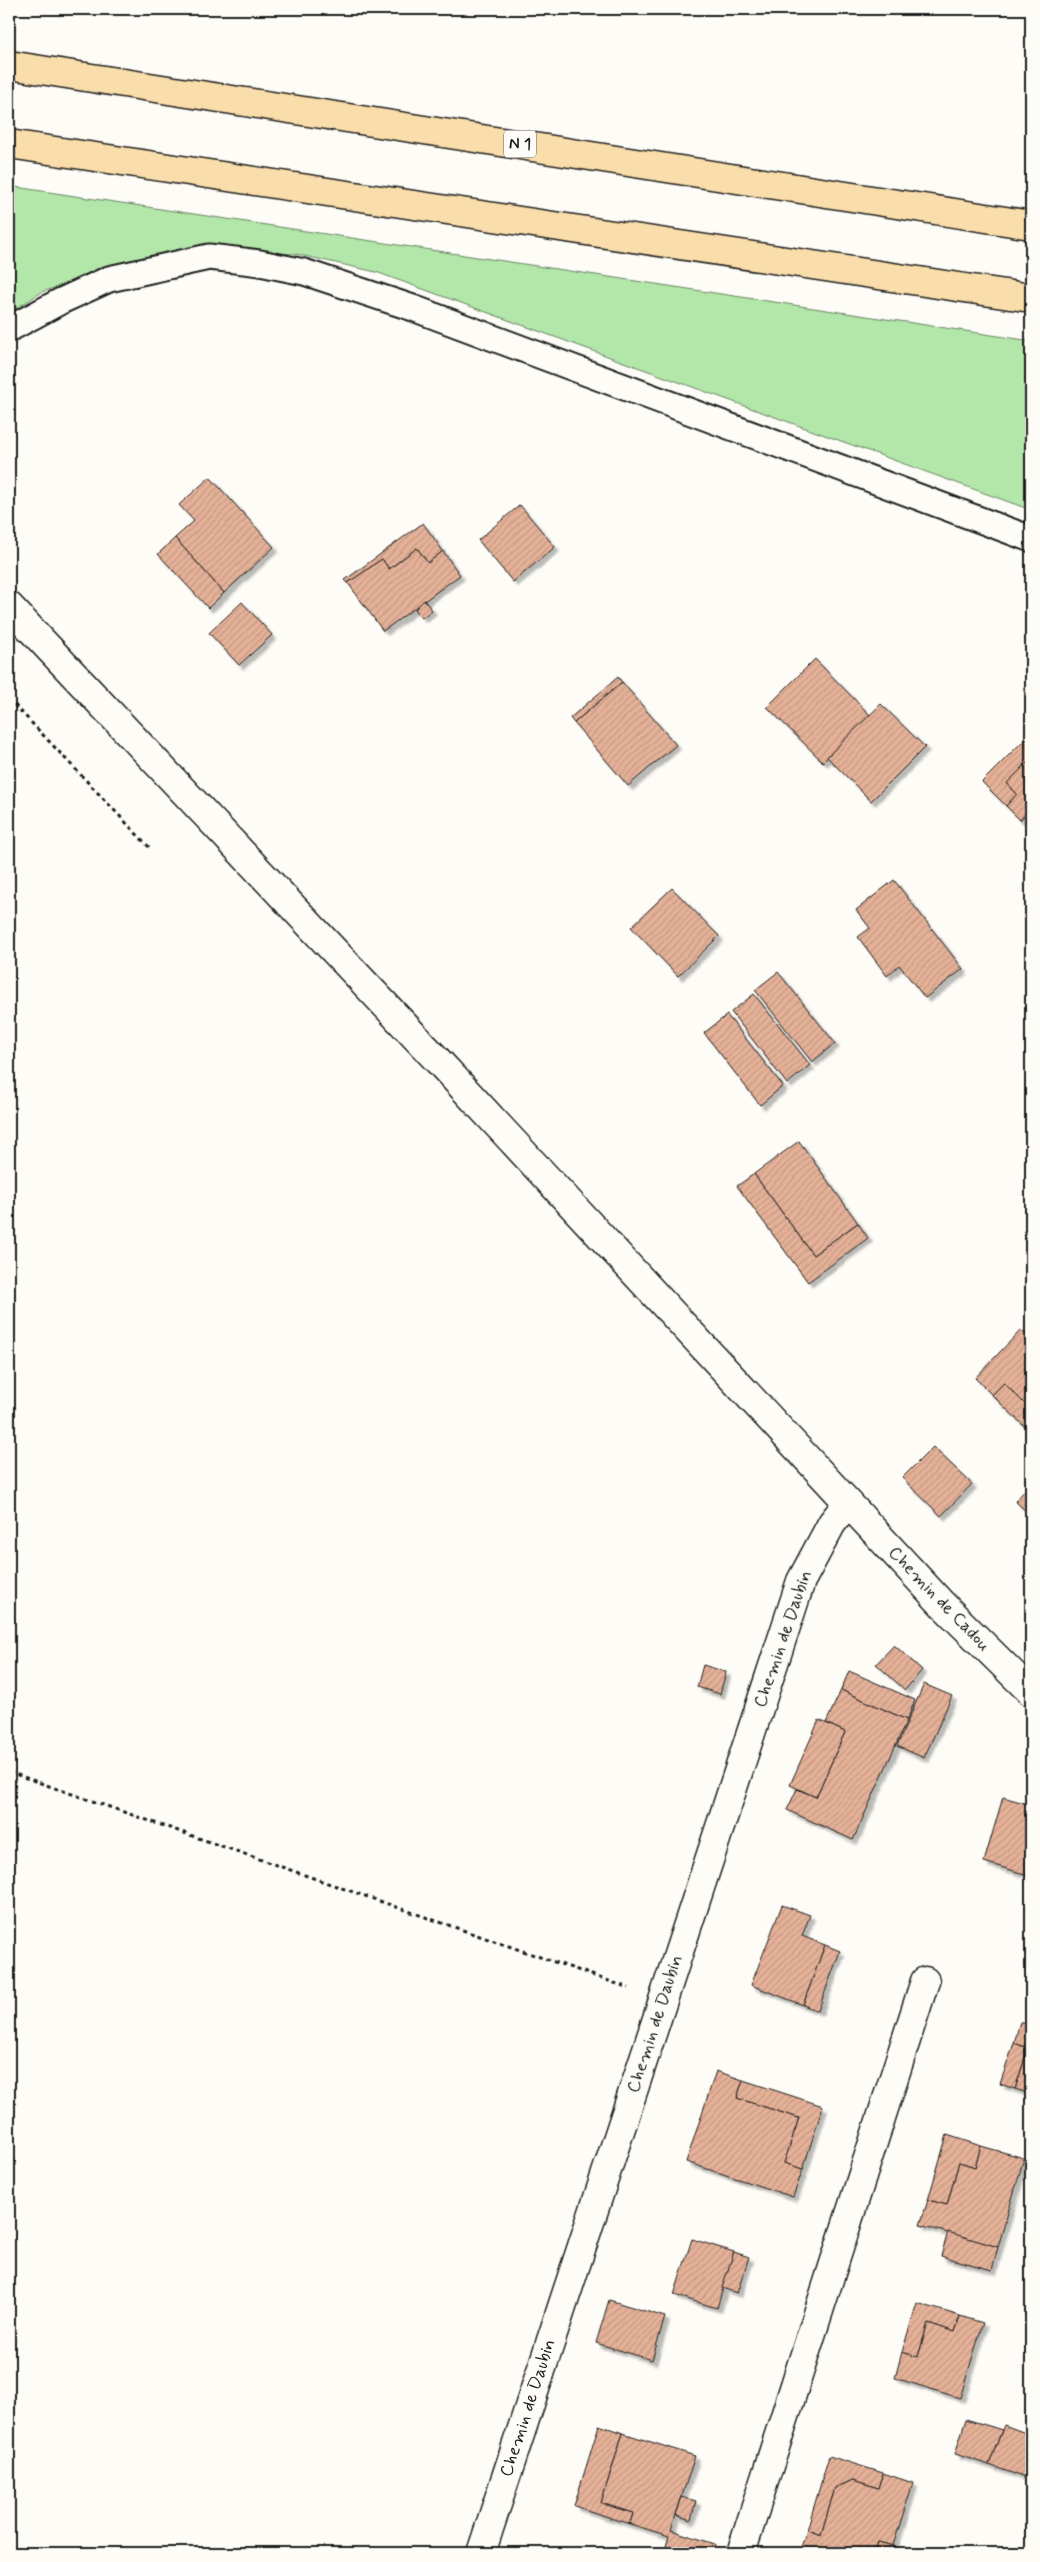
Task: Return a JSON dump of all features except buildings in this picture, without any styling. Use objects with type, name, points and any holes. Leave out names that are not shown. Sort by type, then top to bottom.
[{"type":"highway","name":"N 1","points":[[9,65],[1031,225]]},
{"type":"highway","points":[[9,144],[1031,298]]},
{"type":"main road","name":"Chemin de Cadou","points":[[9,606],[435,1058],[942,1604],[1031,1692]]},
{"type":"main road","name":"Chemin de Daubin","points":[[481,2553],[801,1581],[832,1523],[848,1503]]},
{"type":"main road","points":[[741,2553],[925,1981]]},
{"type":"lane","points":[[9,329],[61,301],[108,279],[208,257],[260,262],[304,272],[413,308],[1031,539]]},
{"type":"path","points":[[9,699],[149,847]]},
{"type":"path","points":[[9,1772],[662,2000]]},
{"type":"green space","points":[[9,186],[1031,341],[1031,510],[376,272],[296,254],[198,249],[138,259],[42,292],[9,313]]}]
